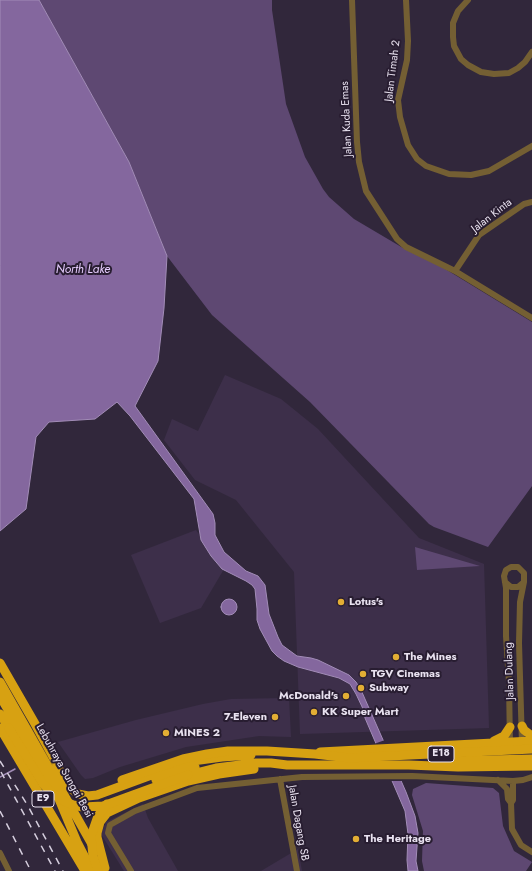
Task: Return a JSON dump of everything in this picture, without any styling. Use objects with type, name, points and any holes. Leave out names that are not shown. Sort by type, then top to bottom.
[{"type":"highway","points":[[2,667],[17,711]]},
{"type":"highway","points":[[2,667],[56,762],[63,779],[70,788],[78,794],[92,796],[104,793],[176,766],[210,758],[532,741]]},
{"type":"highway","name":"Lebuhraya Sungai Besi","points":[[0,682],[104,870]]},
{"type":"highway","points":[[0,696],[52,786],[77,842],[92,871]]},
{"type":"highway","points":[[0,707],[7,720],[4,728]]},
{"type":"highway","points":[[0,714],[4,728],[43,784],[53,794],[66,802],[83,807],[103,806],[188,775],[216,768],[271,763],[287,765]]},
{"type":"highway","points":[[522,726],[524,730],[532,736]]},
{"type":"highway","points":[[485,743],[496,741],[501,738],[510,727]]},
{"type":"highway","name":"E9","points":[[4,728],[85,871]]},
{"type":"highway","points":[[485,743],[494,746],[496,750],[494,758],[486,760]]},
{"type":"highway","name":"E18","points":[[349,758],[532,749]]},
{"type":"highway","points":[[56,762],[72,783],[79,788],[88,790],[102,788],[176,761],[217,752],[267,751],[335,755],[349,758]]},
{"type":"highway","points":[[104,870],[94,863],[91,836],[98,816],[108,803],[128,790],[182,771],[223,762],[259,759],[349,758]]},
{"type":"highway","points":[[409,765],[419,762],[532,759]]},
{"type":"highway","points":[[104,870],[96,837],[100,822],[107,813],[139,798],[197,778],[234,771],[287,765]]},
{"type":"highway","name":"E18","points":[[287,765],[409,765],[458,767],[532,766]]},
{"type":"street","name":"Jalan Kuda Emas","points":[[352,0],[357,142],[359,162],[366,191],[397,239],[406,247],[455,271],[532,318]]},
{"type":"street","name":"Jalan Timah 2","points":[[406,0],[408,41],[407,60],[398,100],[400,117],[408,145],[417,159],[426,166],[449,174],[471,175],[489,171],[532,146]]},
{"type":"street","points":[[468,0],[458,11],[452,23],[454,46],[461,59],[468,66],[482,72],[494,74],[509,73],[525,62],[532,52]]},
{"type":"street","name":"Jalan Kinta","points":[[455,271],[480,235],[524,204],[532,202]]},
{"type":"street","points":[[511,567],[518,567],[521,569],[524,578],[522,585],[514,588],[507,585],[505,582],[504,574],[506,570],[511,567]]},
{"type":"street","points":[[524,578],[532,573]]},
{"type":"street","points":[[524,578],[532,577]]},
{"type":"street","name":"Jalan Dulang","points":[[522,759],[519,643],[520,602],[524,578]]},
{"type":"street","name":"Jalan Dulang","points":[[505,582],[510,759]]},
{"type":"street","points":[[509,682],[521,682]]},
{"type":"street","points":[[131,871],[108,833],[110,825],[135,811],[197,788],[280,779],[412,776],[513,781],[532,777]]},
{"type":"street","name":"Jalan Dagang SB","points":[[280,779],[297,871]]},
{"type":"street","points":[[498,780],[507,789],[508,799],[511,803]]},
{"type":"street","points":[[513,781],[513,800],[511,803],[512,829],[521,845],[532,852]]},
{"type":"street","points":[[0,853],[8,869],[0,871]]},
{"type":"shaded area","points":[[39,0],[272,0],[272,10],[286,104],[305,157],[329,197],[354,219],[403,248],[442,267],[532,322],[532,486],[488,547],[429,524],[310,402],[212,315],[167,256],[129,162]]},
{"type":"shaded area","points":[[225,375],[281,399],[318,429],[419,538],[484,564],[489,728],[300,734],[294,572],[236,500],[195,480],[164,440],[172,419],[198,431]]},
{"type":"shaded area","points":[[196,530],[224,569],[201,608],[160,623],[131,555]]},
{"type":"shaded area","points":[[415,547],[480,566],[417,570]]},
{"type":"shaded area","name":"MINES 2","points":[[289,698],[291,737],[259,736],[186,747],[120,767],[93,778],[85,779],[81,775],[58,742],[136,720],[203,704],[231,699]]},
{"type":"shaded area","points":[[426,783],[493,788],[499,793],[503,826],[514,851],[532,862],[526,871],[424,871],[422,861],[423,831],[412,795],[413,789]]},
{"type":"shaded area","points":[[143,804],[148,818],[178,871],[124,871],[101,834],[106,822]]},
{"type":"shaded area","points":[[298,849],[302,871],[261,871]]},
{"type":"water","name":"North Lake","points":[[0,0],[39,0],[129,162],[167,256],[164,308],[158,361],[135,406],[213,514],[215,535],[224,552],[246,571],[258,576],[265,585],[269,614],[282,645],[297,656],[318,660],[349,675],[361,690],[415,816],[418,833],[416,861],[418,871],[408,871],[408,834],[405,811],[365,718],[364,711],[350,684],[339,678],[298,667],[284,661],[272,651],[260,629],[257,620],[255,589],[246,581],[222,569],[211,556],[201,540],[194,499],[130,416],[117,402],[95,419],[49,422],[36,437],[26,509],[0,531]]},
{"type":"water","points":[[229,599],[236,604],[237,607],[232,614],[229,615],[222,610],[221,607],[226,600]]},
{"type":"pier","points":[[385,740],[403,781],[390,781],[374,744]]},
{"type":"waterway","points":[[0,777],[15,769]]},
{"type":"railway","points":[[0,761],[28,806],[63,871]]},
{"type":"railway","points":[[1,772],[55,871]]},
{"type":"railway","points":[[0,811],[31,871]]},
{"type":"place","name":"Lotus's","points":[[341,602]]},
{"type":"place","name":"The Mines","points":[[396,657]]},
{"type":"place","name":"TGV Cinemas","points":[[363,674]]},
{"type":"place","name":"Subway","points":[[361,688]]},
{"type":"place","name":"McDonald's","points":[[346,696]]},
{"type":"place","name":"KK Super Mart","points":[[314,712]]},
{"type":"place","name":"7-Eleven","points":[[275,717]]},
{"type":"place","name":"MINES 2","points":[[166,733]]},
{"type":"place","name":"The Heritage","points":[[356,839]]}]
